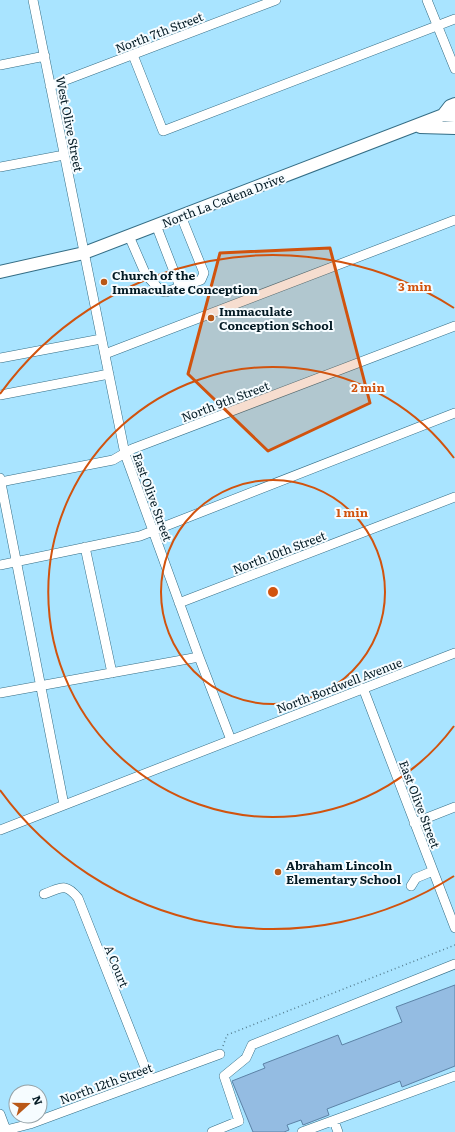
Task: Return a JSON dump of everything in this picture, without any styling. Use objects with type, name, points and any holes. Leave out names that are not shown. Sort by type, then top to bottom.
[{"type":"main road","name":"North La Cadena Drive","points":[[0,272],[84,253],[413,127],[443,115],[454,106]]},
{"type":"main road","points":[[413,127],[455,128]]},
{"type":"street","name":"West Olive Street","points":[[33,0],[84,253]]},
{"type":"street","name":"North 7th Street","points":[[50,86],[133,56],[276,0]]},
{"type":"street","points":[[427,0],[455,69]]},
{"type":"street","points":[[133,56],[163,131],[455,19]]},
{"type":"street","points":[[0,65],[45,56]]},
{"type":"street","points":[[0,167],[64,155]]},
{"type":"street","points":[[129,236],[146,276],[161,291],[166,292],[201,280],[204,273],[181,216]]},
{"type":"street","points":[[105,354],[455,220]]},
{"type":"street","points":[[156,226],[180,287]]},
{"type":"street","name":"East Olive Street","points":[[84,253],[125,454],[198,657],[231,740]]},
{"type":"street","name":"North 9th Street","points":[[0,481],[113,460],[132,449],[455,326]]},
{"type":"street","points":[[0,358],[101,340]]},
{"type":"street","points":[[0,394],[109,374]]},
{"type":"street","points":[[0,565],[140,536],[455,413]]},
{"type":"street","points":[[0,481],[64,805]]},
{"type":"street","name":"North 10th Street","points":[[179,603],[455,497]]},
{"type":"street","points":[[85,548],[112,673]]},
{"type":"street","name":"North Bordwell Avenue","points":[[0,830],[455,653]]},
{"type":"street","points":[[0,693],[198,657]]},
{"type":"street","name":"East Olive Street","points":[[363,688],[455,928]]},
{"type":"street","points":[[414,823],[455,807]]},
{"type":"street","points":[[411,886],[416,878],[433,871]]},
{"type":"street","name":"A Court","points":[[44,894],[63,887],[70,889],[78,898],[150,1080]]},
{"type":"street","points":[[212,1132],[239,1122],[224,1076],[246,1058],[252,1045],[455,964]]},
{"type":"street","name":"North 12th Street","points":[[3,1129],[30,1124],[220,1054]]},
{"type":"street","points":[[302,1132],[455,1076]]},
{"type":"street","points":[[0,1114],[3,1129]]},
{"type":"street","points":[[334,1121],[338,1132]]},
{"type":"path","points":[[220,1054],[227,1035],[455,945]]},
{"type":"highlighted area","points":[[330,248],[370,403],[268,451],[188,374],[220,253]]},
{"type":"building","points":[[455,985],[455,1066],[402,1087],[400,1081],[327,1109],[329,1115],[303,1125],[301,1120],[287,1125],[289,1130],[284,1132],[253,1132],[232,1081],[265,1068],[263,1064],[338,1035],[342,1045],[402,1022],[396,1007]]},
{"type":"place","name":"Church of the Immaculate Conception","points":[[104,282]]},
{"type":"place","name":"Immaculate Conception School","points":[[211,318]]},
{"type":"place","name":"Abraham Lincoln Elementary School","points":[[278,872]]}]
